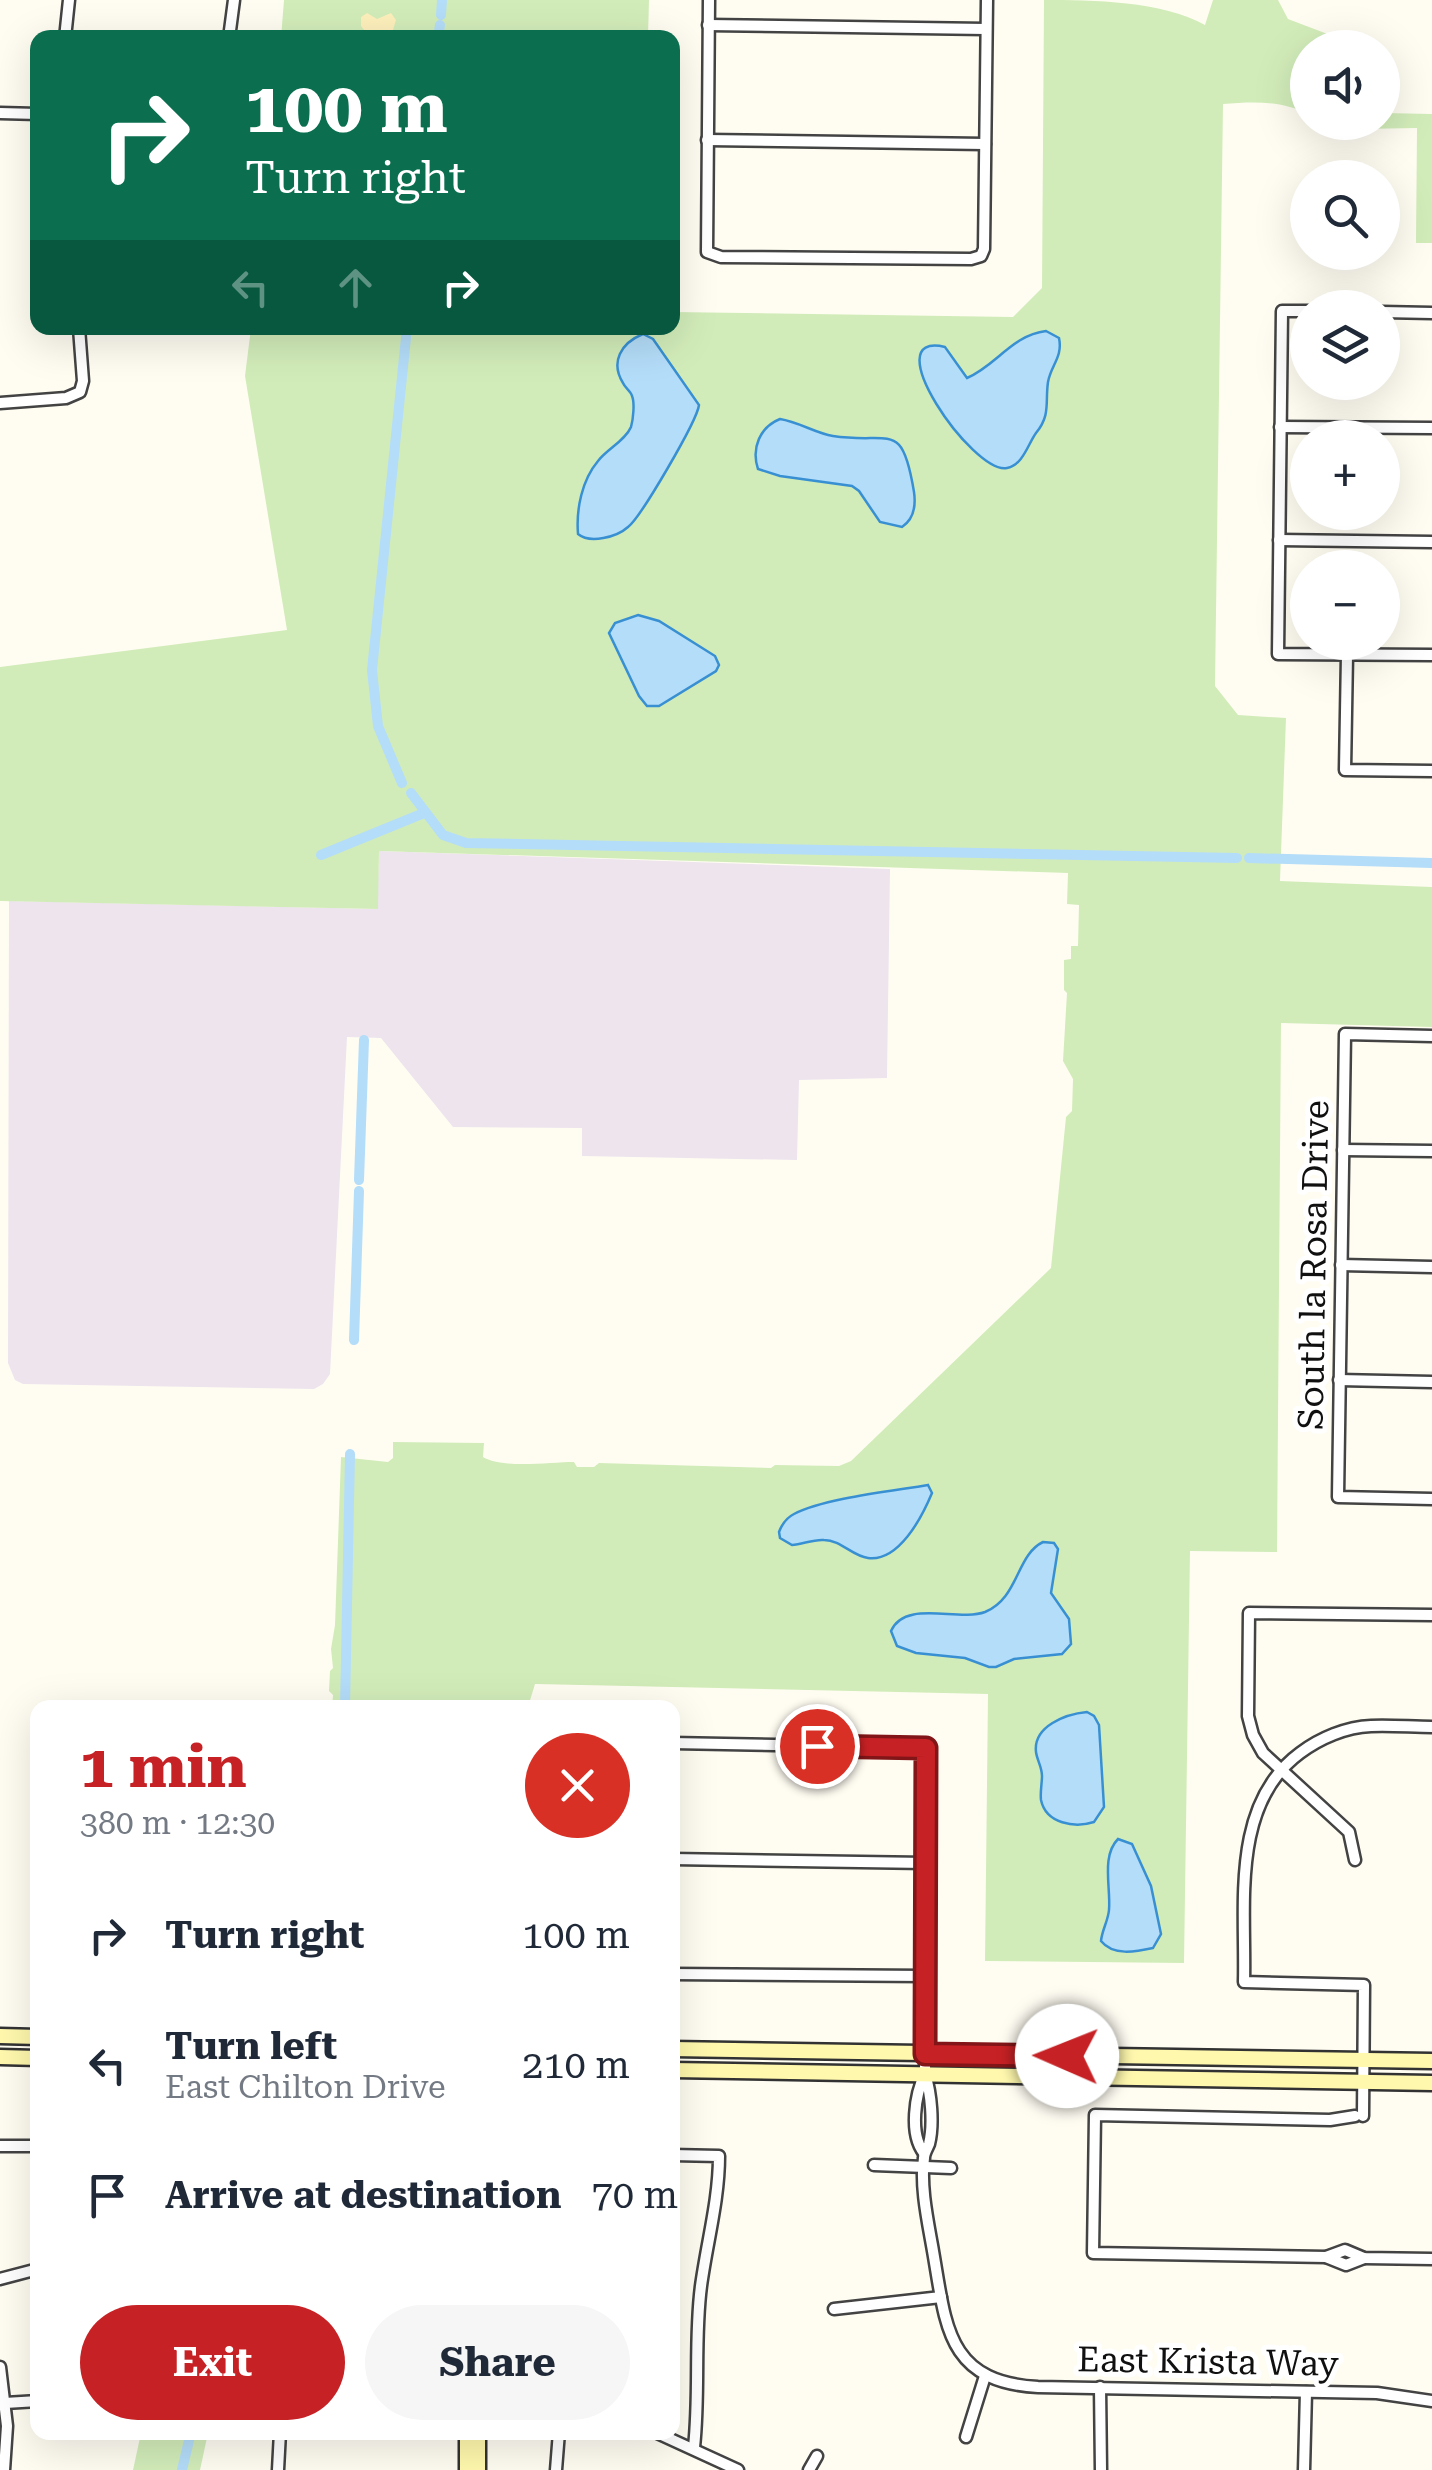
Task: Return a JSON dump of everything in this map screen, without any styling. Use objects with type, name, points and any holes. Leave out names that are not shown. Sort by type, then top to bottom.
[{"type":"main road","points":[[0,2036],[30,2037]]},
{"type":"main road","points":[[680,2049],[1432,2061]]},
{"type":"main road","points":[[1037,2055],[1037,2076]]},
{"type":"main road","points":[[0,2057],[30,2058]]},
{"type":"main road","points":[[680,2070],[1432,2083]]},
{"type":"main road","points":[[467,2440],[467,2470]]},
{"type":"main road","points":[[478,2440],[478,2470]]},
{"type":"street","points":[[66,30],[69,0]]},
{"type":"street","points":[[229,30],[234,0]]},
{"type":"street","points":[[709,0],[707,252],[721,257],[971,260],[981,256],[984,249],[986,0]]},
{"type":"street","points":[[708,26],[986,29]]},
{"type":"street","points":[[0,113],[30,114]]},
{"type":"street","points":[[707,140],[986,144]]},
{"type":"street","points":[[1290,311],[1282,311],[1278,654],[1290,654]]},
{"type":"street","points":[[1400,312],[1432,313]]},
{"type":"street","points":[[0,403],[66,398],[80,392],[79,335]]},
{"type":"street","points":[[1280,427],[1432,428]]},
{"type":"street","points":[[1279,540],[1432,542]]},
{"type":"street","points":[[1400,655],[1432,656]]},
{"type":"street","points":[[1347,660],[1346,770],[1432,771]]},
{"type":"street","name":"South la Rosa Drive","points":[[1432,1036],[1345,1034],[1338,1497],[1432,1499]]},
{"type":"street","points":[[1343,1150],[1432,1151]]},
{"type":"street","points":[[1341,1266],[1432,1268]]},
{"type":"street","points":[[1340,1380],[1432,1382]]},
{"type":"street","points":[[1355,1860],[1349,1832],[1264,1753],[1253,1736],[1248,1716],[1248,1612],[1432,1615]]},
{"type":"street","points":[[1432,1727],[1369,1726],[1342,1731],[1311,1744],[1281,1770],[1262,1798],[1250,1829],[1246,1854],[1244,1982],[1364,1985],[1359,2116],[1330,2120],[1095,2115],[1092,2253],[1326,2257],[1345,2250],[1364,2258],[1432,2259]]},
{"type":"street","points":[[680,1743],[926,1748],[925,2074],[917,2089],[923,2124],[917,2144],[924,2153],[930,2234],[946,2326],[960,2353],[984,2376],[966,2437]]},
{"type":"street","points":[[680,1859],[926,1863]]},
{"type":"street","points":[[680,1974],[925,1976]]},
{"type":"street","points":[[0,2146],[30,2146]]},
{"type":"street","points":[[680,2155],[719,2156],[719,2187],[701,2287],[699,2402],[694,2447]]},
{"type":"street","points":[[874,2166],[951,2168]]},
{"type":"street","points":[[0,2279],[30,2271]]},
{"type":"street","points":[[834,2309],[941,2297]]},
{"type":"street","points":[[0,2367],[5,2403],[4,2470]]},
{"type":"street","name":"East Krista Way","points":[[984,2376],[1011,2386],[1376,2393],[1432,2401]]},
{"type":"street","points":[[1100,2387],[1101,2470]]},
{"type":"street","points":[[1304,2470],[1306,2392]]},
{"type":"street","points":[[5,2403],[30,2401]]},
{"type":"street","points":[[278,2470],[280,2440]]},
{"type":"street","points":[[556,2470],[558,2440]]},
{"type":"street","points":[[676,2440],[738,2470]]},
{"type":"street","points":[[810,2470],[817,2456]]},
{"type":"shaded area","points":[[379,851],[890,869],[887,1078],[799,1080],[797,1160],[582,1156],[582,1128],[453,1127],[381,1038],[347,1037],[330,1374],[323,1384],[314,1389],[23,1384],[15,1380],[8,1363],[9,901],[377,909]]},
{"type":"green space","points":[[284,0],[649,0],[648,30],[282,30]]},
{"type":"green space","points":[[1044,0],[1148,7],[1205,25],[1213,0],[1278,0],[1288,19],[1317,30],[1290,30],[1290,107],[1223,104],[1215,686],[1238,715],[1286,718],[1280,881],[1432,887],[1432,1027],[1281,1023],[1277,1552],[1190,1551],[1184,1963],[985,1961],[988,1694],[535,1684],[530,1700],[333,1700],[329,1691],[341,1457],[388,1462],[393,1458],[393,1442],[484,1443],[483,1457],[514,1464],[839,1466],[851,1461],[1051,1268],[1066,1117],[1072,1111],[1073,1079],[1063,1061],[1067,993],[1064,960],[1071,959],[1071,946],[1078,946],[1079,905],[1067,904],[1068,873],[379,851],[378,909],[0,901],[0,667],[287,630],[245,376],[250,335],[680,335],[680,312],[1013,317],[1042,288]]},
{"type":"green space","points":[[1400,113],[1432,114],[1432,243],[1416,243],[1417,128],[1400,128]]},
{"type":"green space","points":[[139,2440],[206,2440],[200,2470],[133,2470]]},
{"type":"sand","points":[[367,13],[377,19],[391,13],[396,20],[393,30],[365,30],[361,17]]},
{"type":"water","points":[[1046,331],[1059,338],[1060,345],[1048,382],[1044,420],[1017,463],[1007,468],[992,464],[973,450],[936,404],[924,380],[920,360],[926,348],[945,347],[967,378],[1023,338]]},
{"type":"water","points":[[641,335],[653,339],[699,405],[679,448],[635,520],[611,536],[583,537],[578,534],[578,515],[588,477],[632,424],[633,399],[618,368],[620,354]]},
{"type":"water","points":[[780,419],[833,436],[881,438],[898,444],[914,492],[909,520],[902,527],[880,522],[852,486],[758,469],[759,439],[767,427]]},
{"type":"water","points":[[638,615],[659,621],[715,656],[719,665],[716,671],[659,706],[647,706],[609,633],[615,623]]},
{"type":"water","points":[[928,1485],[932,1493],[916,1525],[899,1546],[879,1557],[862,1557],[830,1541],[792,1545],[780,1538],[779,1532],[787,1519],[807,1508]]},
{"type":"water","points":[[1043,1542],[1054,1543],[1058,1549],[1051,1593],[1069,1619],[1071,1644],[1062,1654],[1014,1659],[989,1667],[965,1658],[916,1653],[897,1646],[891,1631],[908,1616],[974,1614],[996,1606],[1027,1556]]},
{"type":"water","points":[[1087,1712],[1099,1725],[1104,1807],[1094,1822],[1070,1824],[1055,1819],[1044,1808],[1036,1743],[1052,1723]]},
{"type":"water","points":[[1118,1839],[1132,1844],[1151,1886],[1161,1934],[1153,1948],[1118,1951],[1101,1941],[1109,1910],[1108,1863]]},
{"type":"waterway","points":[[441,15],[442,0]]},
{"type":"waterway","points":[[439,30],[440,25]]},
{"type":"waterway","points":[[402,783],[378,726],[372,670],[406,335]]},
{"type":"waterway","points":[[411,793],[443,835],[466,843],[1237,858]]},
{"type":"waterway","points":[[321,855],[424,813]]},
{"type":"waterway","points":[[1249,858],[1432,863]]},
{"type":"waterway","points":[[359,1180],[364,1040]]},
{"type":"waterway","points":[[354,1340],[359,1191]]},
{"type":"waterway","points":[[345,1700],[350,1454]]},
{"type":"waterway","points":[[182,2470],[189,2440]]},
{"type":"route","points":[[817,1746],[926,1748],[925,2054],[1067,2056]]}]
